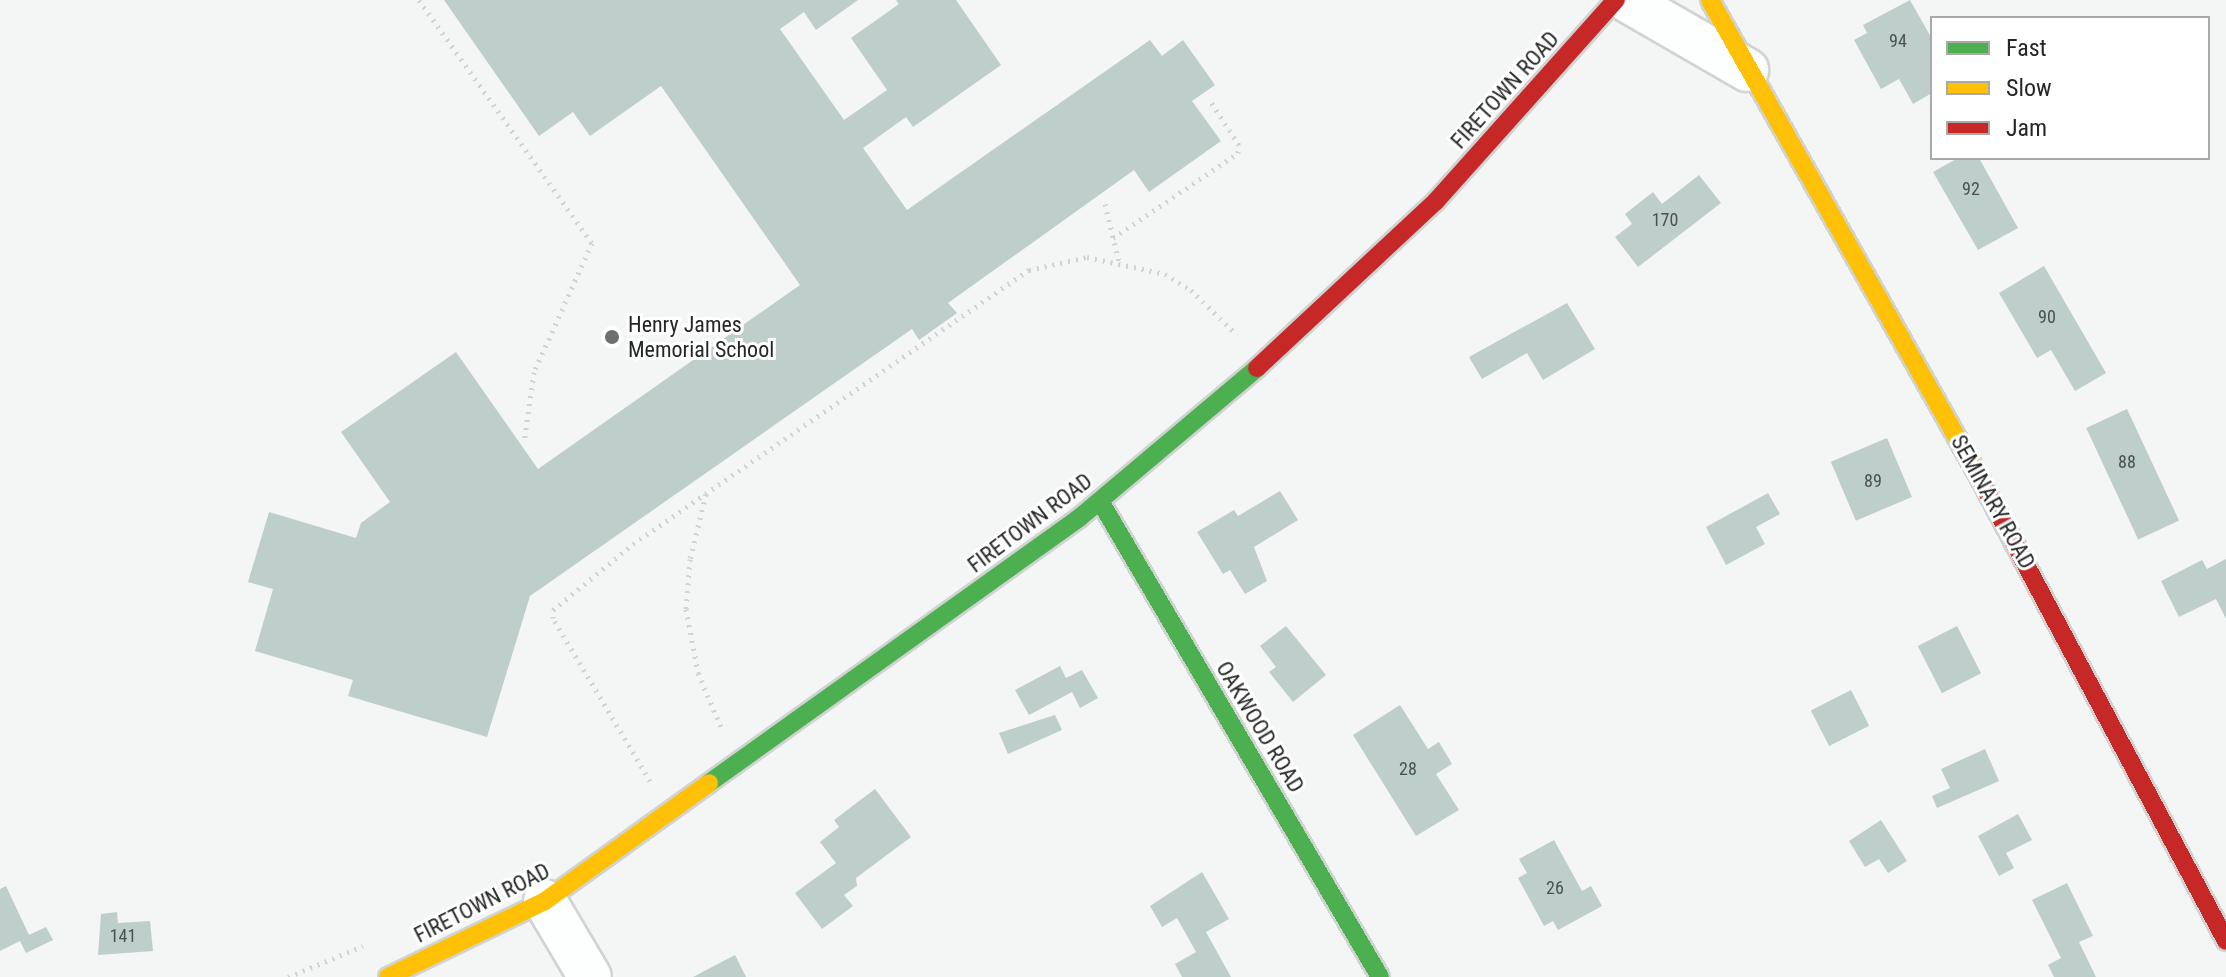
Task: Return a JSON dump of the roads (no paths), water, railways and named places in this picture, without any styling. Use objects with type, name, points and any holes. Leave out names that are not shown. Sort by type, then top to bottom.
[{"type":"street","name":"FIRETOWN ROAD","points":[[388,977],[545,901],[1100,501],[1247,377],[1436,201],[1616,0]]},
{"type":"street","name":"SEMINARY ROAD","points":[[1626,0],[1747,70]]},
{"type":"street","name":"SEMINARY ROAD","points":[[1710,0],[1747,70],[1862,262],[2009,530],[2226,941]]},
{"type":"street","name":"OAKWOOD ROAD","points":[[1100,501],[1380,977]]},
{"type":"street","points":[[545,901],[590,977]]},
{"type":"place","name":"Henry James Memorial School","points":[[612,337]]}]
